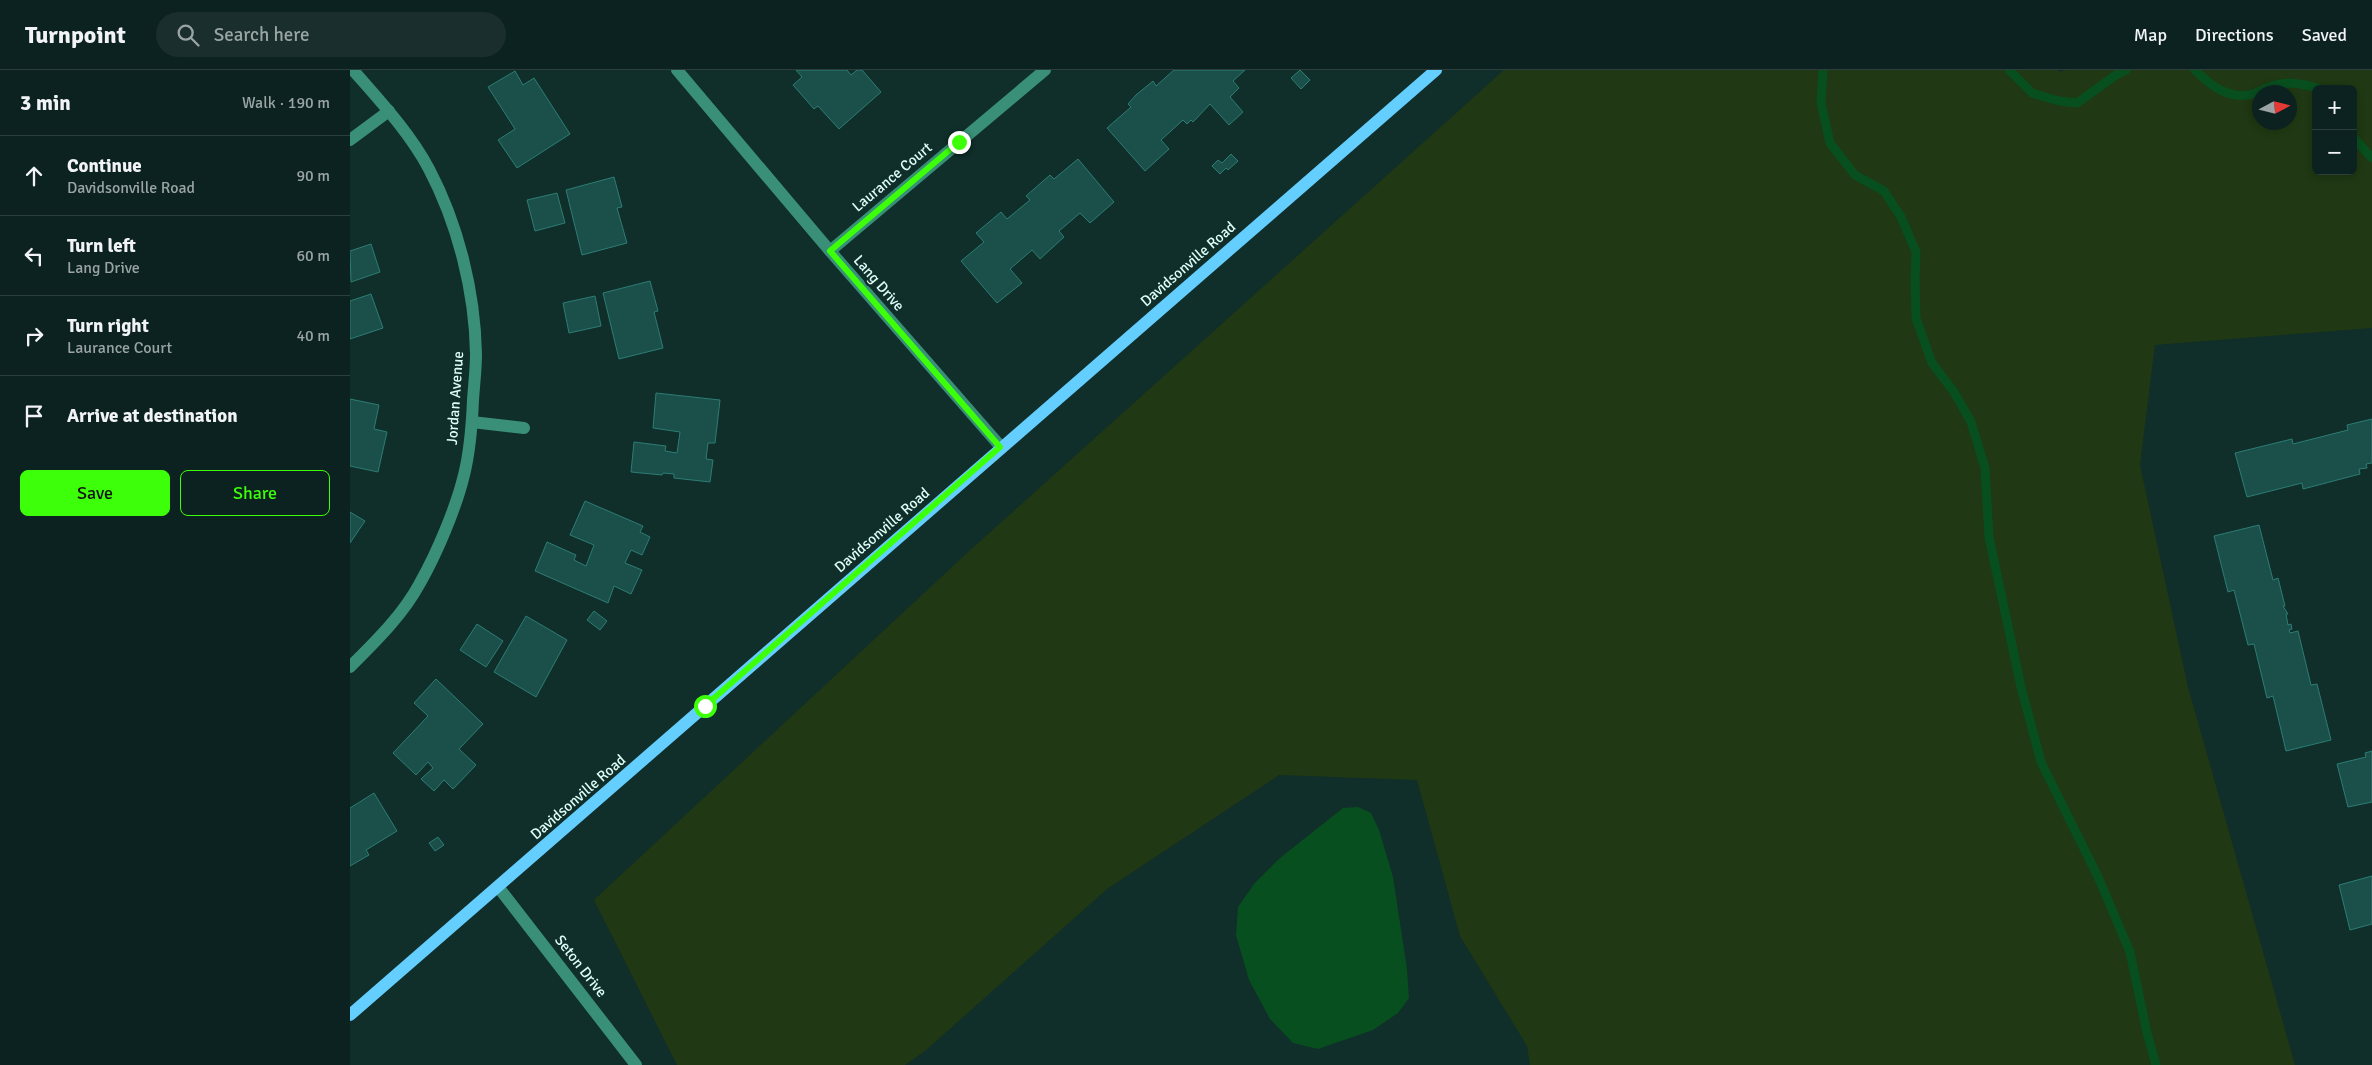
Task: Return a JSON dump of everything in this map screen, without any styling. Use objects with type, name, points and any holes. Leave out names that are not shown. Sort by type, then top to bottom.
[{"type":"main road","name":"Davidsonville Road","points":[[350,1015],[498,888],[1000,447],[1436,70]]},
{"type":"street","name":"Jordan Avenue","points":[[350,667],[384,633],[420,584],[442,536],[464,475],[472,422],[476,354],[470,301],[462,259],[448,212],[428,168],[389,111],[353,70]]},
{"type":"street","name":"Lang Drive","points":[[677,70],[830,251],[1000,447]]},
{"type":"street","name":"Laurance Court","points":[[830,251],[1045,70]]},
{"type":"street","points":[[350,140],[389,111]]},
{"type":"street","points":[[472,422],[524,428]]},
{"type":"street","name":"Seton Drive","points":[[498,888],[636,1065]]},
{"type":"shaded area","points":[[1504,70],[2057,70],[2060,72],[2065,70],[2372,70],[2372,328],[2155,345],[2140,465],[2188,687],[2295,1065],[1530,1065],[1527,1046],[1460,936],[1417,780],[1279,775],[1107,889],[925,1051],[905,1065],[677,1065],[594,900],[967,553]]},
{"type":"shaded area","points":[[1358,807],[1371,813],[1379,830],[1393,877],[1407,969],[1409,998],[1398,1013],[1373,1030],[1318,1049],[1293,1043],[1270,1019],[1249,980],[1236,935],[1238,907],[1254,884],[1280,858],[1343,808]]},
{"type":"building","points":[[796,70],[847,70],[851,75],[857,70],[862,70],[881,92],[839,129],[818,106],[814,109],[793,85],[802,77]]},
{"type":"building","points":[[1174,70],[1245,70],[1233,81],[1239,88],[1230,97],[1243,112],[1229,125],[1210,104],[1193,122],[1191,120],[1187,124],[1183,120],[1161,140],[1169,149],[1145,171],[1107,128],[1131,107],[1128,104],[1136,95],[1153,81],[1156,86]]},
{"type":"building","points":[[1300,70],[1310,80],[1301,89],[1291,78]]},
{"type":"building","points":[[515,71],[523,85],[534,78],[570,134],[517,168],[498,140],[515,129],[488,87]]},
{"type":"building","points":[[1231,154],[1238,161],[1220,174],[1212,166],[1218,160],[1222,163]]},
{"type":"building","points":[[1078,159],[1114,202],[1090,223],[1080,213],[1059,231],[1064,237],[1040,259],[1032,250],[1010,269],[1022,283],[997,303],[961,261],[984,242],[976,233],[1001,212],[1007,219],[1030,200],[1026,196],[1050,175],[1054,179]]},
{"type":"building","points":[[614,177],[622,207],[617,208],[627,243],[582,255],[566,190]]},
{"type":"building","points":[[557,193],[565,223],[535,231],[527,200]]},
{"type":"building","points":[[371,244],[380,272],[351,282],[350,251]]},
{"type":"building","points":[[650,281],[658,311],[654,312],[663,348],[619,359],[603,293]]},
{"type":"building","points":[[371,294],[383,328],[350,339],[350,301]]},
{"type":"building","points":[[595,296],[601,326],[569,333],[563,303]]},
{"type":"building","points":[[656,393],[720,400],[715,443],[708,443],[706,459],[713,460],[710,482],[674,478],[674,474],[663,473],[662,475],[631,472],[634,442],[666,446],[665,451],[677,453],[680,432],[653,428]]},
{"type":"building","points":[[350,399],[379,405],[374,429],[387,432],[378,472],[350,466]]},
{"type":"building","points":[[2372,419],[2372,463],[2366,464],[2367,468],[2359,469],[2360,474],[2303,489],[2302,483],[2247,497],[2235,453],[2292,439],[2293,444],[2348,430],[2347,425]]},
{"type":"building","points":[[585,501],[643,526],[640,532],[650,537],[642,555],[631,550],[625,563],[642,570],[631,594],[614,586],[608,603],[535,571],[547,542],[576,555],[574,560],[586,566],[594,545],[570,535]]},
{"type":"building","points":[[350,512],[365,521],[350,543]]},
{"type":"building","points":[[2259,525],[2273,580],[2278,578],[2285,606],[2283,606],[2288,614],[2286,614],[2288,625],[2291,624],[2292,629],[2289,630],[2290,633],[2298,631],[2311,685],[2317,684],[2331,740],[2286,751],[2273,696],[2267,698],[2254,644],[2248,645],[2234,590],[2228,592],[2214,536]]},
{"type":"building","points":[[594,611],[607,621],[600,630],[587,620]]},
{"type":"building","points":[[526,616],[567,640],[536,697],[494,672]]},
{"type":"building","points":[[477,624],[503,641],[486,667],[460,650]]},
{"type":"building","points":[[436,679],[483,724],[459,749],[476,765],[453,789],[444,780],[434,791],[421,779],[433,768],[428,762],[416,775],[393,753],[428,716],[414,703]]},
{"type":"building","points":[[2372,751],[2372,802],[2348,807],[2337,764],[2366,757],[2365,753]]},
{"type":"building","points":[[374,793],[397,831],[366,850],[369,855],[350,866],[350,808]]},
{"type":"building","points":[[438,837],[444,845],[435,851],[429,843]]},
{"type":"building","points":[[2372,876],[2372,924],[2350,930],[2339,885]]},
{"type":"waterway","points":[[1823,70],[1821,103],[1830,143],[1855,175],[1884,191],[1901,217],[1916,252],[1916,318],[1932,363],[1954,392],[1971,422],[1985,468],[1989,537],[2021,687],[2041,762],[2099,879],[2130,952],[2147,1033],[2156,1065]]},
{"type":"waterway","points":[[2009,70],[2032,93],[2059,101],[2077,103],[2126,70]]},
{"type":"waterway","points":[[2195,70],[2214,86],[2236,95],[2253,94],[2272,86],[2286,83],[2312,86]]},
{"type":"waterway","points":[[2357,141],[2372,158]]},
{"type":"route","points":[[705,706],[1000,447],[830,251],[959,142]]}]
